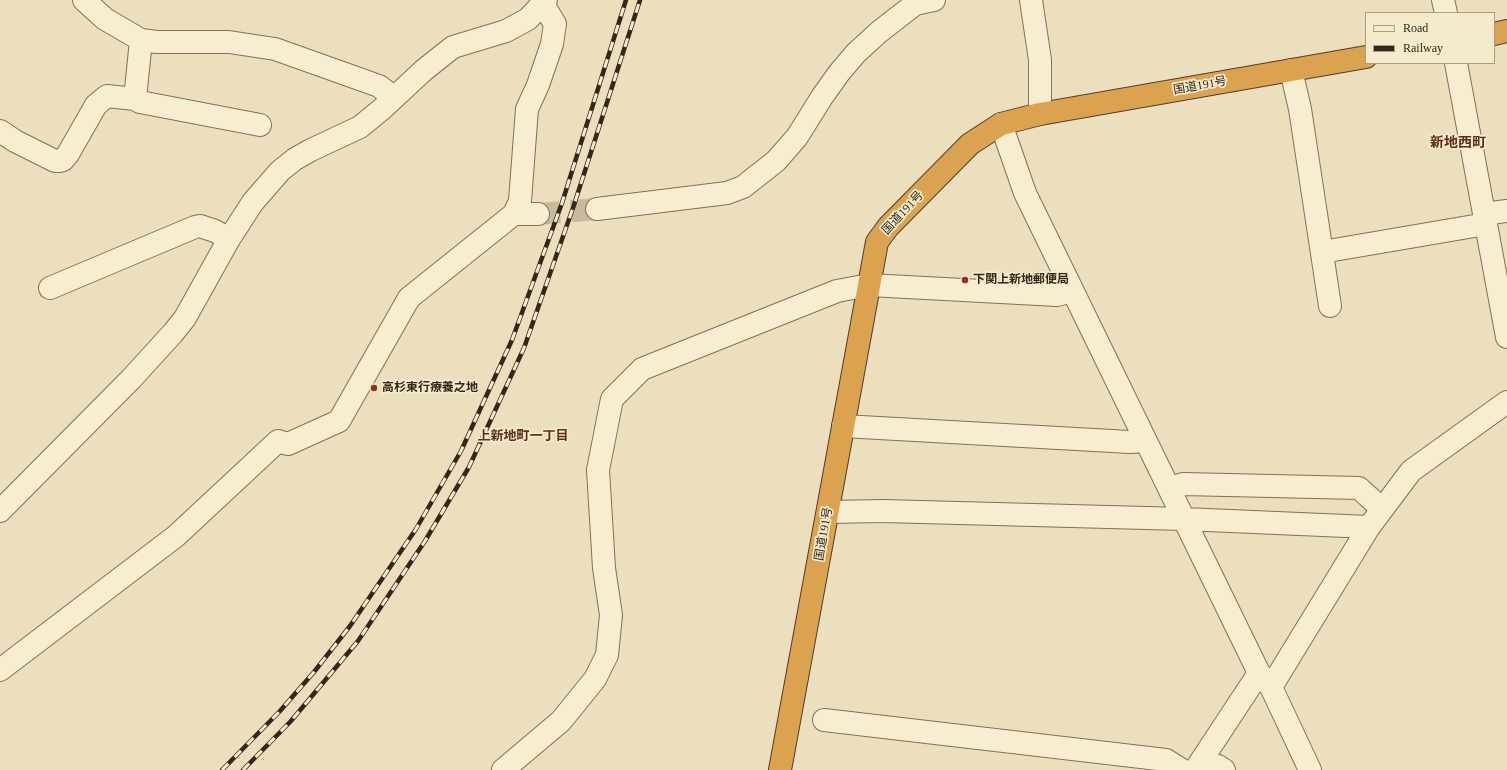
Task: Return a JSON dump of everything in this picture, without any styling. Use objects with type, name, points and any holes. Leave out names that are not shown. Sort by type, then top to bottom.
[{"type":"highway","points":[[1495,34],[1507,31]]},
{"type":"highway","name":"国道191号","points":[[780,770],[877,242],[888,226],[970,144],[1001,124],[1040,114],[1365,57]]},
{"type":"street","points":[[84,0],[105,19],[141,40],[157,42],[229,42],[274,49],[379,86],[393,97]]},
{"type":"street","points":[[597,209],[727,193],[743,187],[776,161],[797,137],[826,91],[856,53],[914,4],[934,0]]},
{"type":"street","points":[[1031,0],[1040,60],[1040,114]]},
{"type":"street","points":[[1443,0],[1446,12]]},
{"type":"street","points":[[0,511],[131,379],[173,333],[185,318],[229,239],[253,202],[280,171],[295,159],[311,150],[360,127],[452,47],[506,32],[528,19],[545,2],[555,24],[552,44],[528,109],[520,201],[514,214],[409,298],[339,421],[288,444],[278,441],[176,536],[0,670]]},
{"type":"street","points":[[135,99],[141,40]]},
{"type":"street","points":[[1456,64],[1507,337]]},
{"type":"street","points":[[1291,70],[1300,109],[1330,306]]},
{"type":"street","points":[[0,131],[14,141],[55,161],[59,161],[68,154],[96,105],[107,96],[135,99],[140,102],[260,125]]},
{"type":"street","points":[[1001,124],[1025,193],[1184,519],[1310,770]]},
{"type":"street","points":[[1322,252],[1485,219],[1507,211]]},
{"type":"street","points":[[514,214],[538,214]]},
{"type":"street","points":[[50,288],[195,227],[200,226],[215,231],[229,239]]},
{"type":"street","points":[[503,770],[561,721],[595,679],[607,655],[611,615],[604,568],[598,470],[612,399],[642,369],[837,291],[869,285],[1056,295],[1072,291]]},
{"type":"street","points":[[1195,770],[1265,680],[1369,527],[1411,471],[1507,402]]},
{"type":"street","points":[[844,426],[1130,442],[1146,441]]},
{"type":"street","points":[[1169,488],[1183,484],[1359,488],[1382,509]]},
{"type":"street","points":[[828,512],[883,510],[1184,519],[1369,527]]},
{"type":"street","points":[[824,720],[1166,760],[1182,770]]},
{"type":"tunnel","points":[[538,214],[597,209]]},
{"type":"railway","points":[[222,770],[280,711],[314,672],[350,626],[416,529],[461,451],[512,340],[562,203],[626,0]]},
{"type":"railway","points":[[243,770],[291,721],[358,641],[425,541],[469,467],[524,348],[574,205],[640,0]]},
{"type":"place","name":"下関上新地郵便局","points":[[965,280]]},
{"type":"place","name":"高杉東行療養之地","points":[[374,388]]},
{"type":"district","name":"新地西町","points":[[1458,143]]},
{"type":"district","name":"上新地町一丁目","points":[[523,437]]}]
